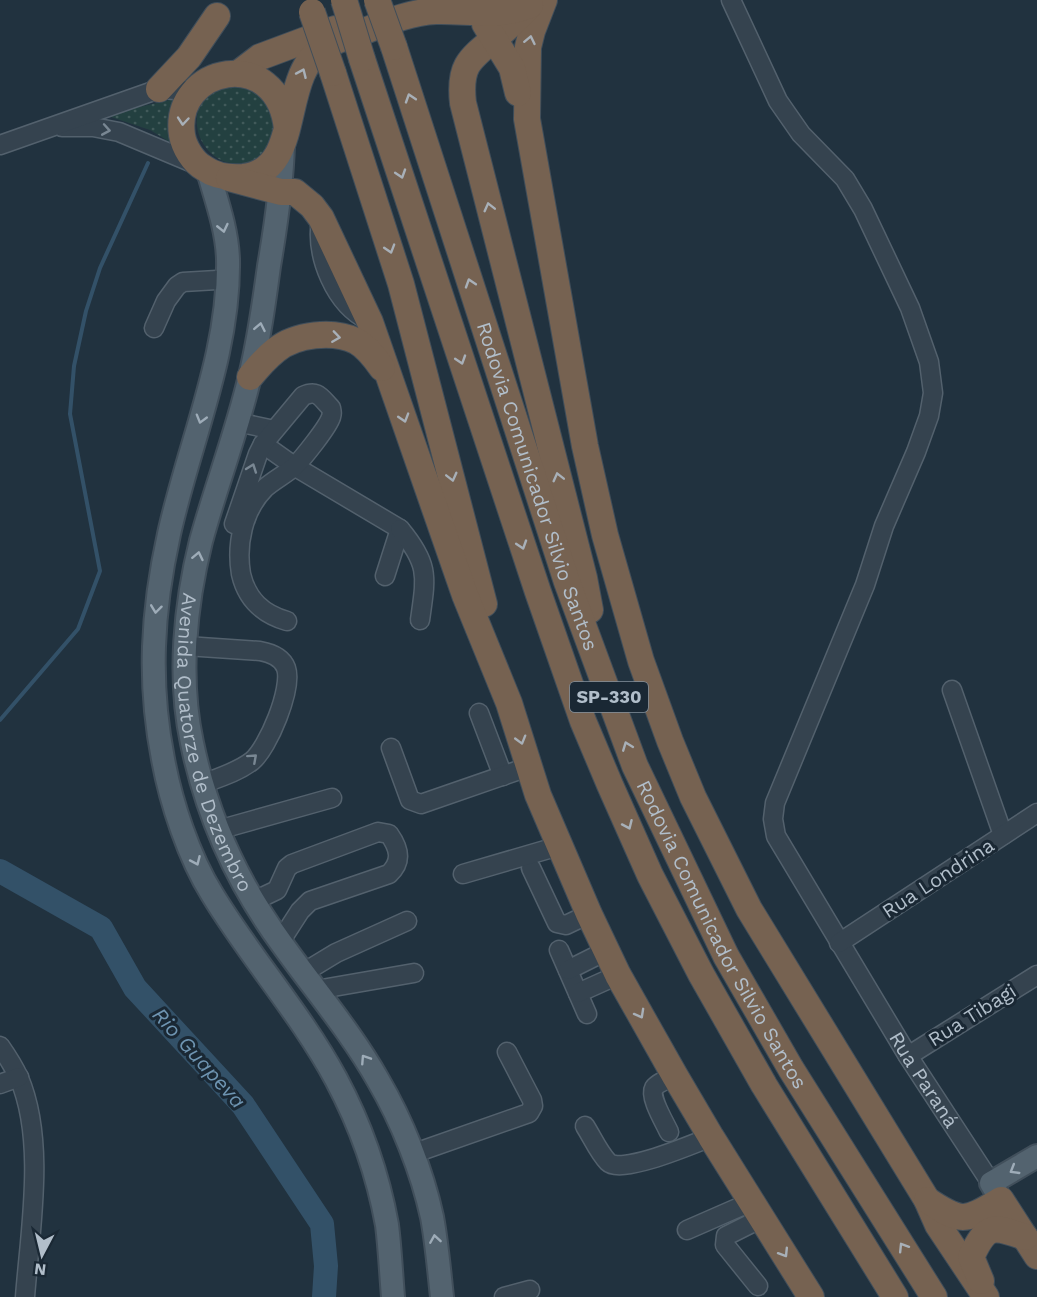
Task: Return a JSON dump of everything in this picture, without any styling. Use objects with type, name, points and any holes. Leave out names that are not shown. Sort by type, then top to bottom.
[{"type":"highway","name":"Rodovia Comunicador Silvio Santos","points":[[344,0],[538,592],[583,721],[610,785],[650,875],[701,974],[764,1085],[896,1297]]},
{"type":"highway","name":"Rodovia Comunicador Silvio Santos","points":[[377,0],[567,582],[635,766],[726,956],[791,1069],[934,1297]]},
{"type":"highway","points":[[239,73],[252,62],[278,50],[403,7],[417,0]]},
{"type":"highway","points":[[212,172],[246,177],[262,170],[275,159],[285,136],[301,74],[307,62],[324,46],[422,12],[506,11],[536,2]]},
{"type":"highway","points":[[536,2],[476,53],[467,64],[462,81],[463,103],[584,578],[603,678]]},
{"type":"highway","points":[[536,2],[528,47],[527,119],[585,446],[604,535],[641,661],[670,741],[721,856],[748,909],[927,1200],[938,1225],[987,1297]]},
{"type":"highway","points":[[310,6],[401,284],[509,703],[528,767],[559,846],[618,975],[711,1137],[811,1297]]},
{"type":"highway","points":[[201,86],[219,8]]},
{"type":"highway","points":[[159,89],[189,57],[219,8]]},
{"type":"highway","points":[[472,12],[482,20],[495,38],[512,68],[521,105],[527,119]]},
{"type":"highway","points":[[285,136],[285,113],[279,98],[268,86],[254,77],[239,73],[222,74],[201,86],[186,104],[182,120],[183,136],[188,152],[212,172],[281,192],[294,192],[304,198],[321,218],[370,322],[393,382],[407,430],[465,595],[509,703]]},
{"type":"highway","points":[[250,377],[277,348],[293,340],[324,335],[356,342],[371,353],[393,382]]},
{"type":"highway","points":[[987,1297],[963,1236],[964,1229],[972,1217],[996,1192]]},
{"type":"highway","name":"Rua Paraná","points":[[996,1192],[1031,1247]]},
{"type":"highway","points":[[927,1200],[955,1216],[972,1217]]},
{"type":"highway","points":[[972,1257],[984,1236],[991,1229],[1002,1228],[1031,1247]]},
{"type":"main road","name":"Avenida Quatorze de Dezembro","points":[[285,136],[281,192],[250,377],[208,518],[192,586],[186,627],[185,688],[190,729],[202,784],[236,871],[280,942],[379,1080],[404,1133],[431,1216],[442,1297]]},
{"type":"main road","name":"Avenida Quatorze de Dezembro","points":[[212,172],[228,257],[226,303],[213,377],[169,532],[158,586],[153,626],[154,704],[163,761],[187,840],[210,892],[315,1045],[350,1106],[366,1147],[387,1225],[393,1297]]},
{"type":"main road","points":[[154,704],[165,712],[170,723],[180,777],[200,836],[206,840],[220,835]]},
{"type":"main road","points":[[210,892],[221,892],[266,963],[305,975]]},
{"type":"main road","points":[[996,1192],[1037,1156]]},
{"type":"street","name":"Rua Paraná","points":[[731,0],[778,101],[801,134],[846,179],[863,209],[910,308],[929,362],[933,393],[926,425],[884,526],[865,585],[775,803],[773,819],[776,836],[908,1056],[996,1192]]},
{"type":"street","points":[[0,145],[159,89],[201,86]]},
{"type":"street","points":[[48,128],[93,127],[119,132],[212,172]]},
{"type":"street","points":[[154,328],[166,301],[177,286],[183,282],[217,280],[227,282]]},
{"type":"street","points":[[239,525],[263,490],[294,466],[330,420],[331,408],[317,394],[303,396],[268,437],[252,466],[239,525],[239,561],[243,581],[252,599],[261,609],[271,616],[287,621]]},
{"type":"street","points":[[237,422],[268,437],[294,466],[400,530],[420,558],[423,569],[425,580],[420,620]]},
{"type":"street","points":[[208,518],[239,525]]},
{"type":"street","points":[[385,576],[400,530]]},
{"type":"street","points":[[186,646],[270,653],[280,659],[286,667],[288,678],[287,689],[260,753],[238,770],[202,784]]},
{"type":"street","points":[[952,690],[1003,835]]},
{"type":"street","points":[[479,713],[503,776]]},
{"type":"street","points":[[391,748],[410,800],[421,804],[528,767]]},
{"type":"street","points":[[220,835],[332,798]]},
{"type":"street","name":"Rua Londrina","points":[[839,943],[1037,813]]},
{"type":"street","points":[[254,901],[277,890],[287,868],[299,860],[378,832],[389,834],[392,838],[399,859],[398,865],[389,874],[310,902],[300,911],[280,942]]},
{"type":"street","points":[[463,874],[559,846]]},
{"type":"street","points":[[531,868],[557,923],[566,925],[589,914]]},
{"type":"street","points":[[305,975],[336,953],[407,921]]},
{"type":"street","points":[[559,950],[587,1014]]},
{"type":"street","points":[[567,970],[606,951]]},
{"type":"street","points":[[305,975],[414,973]]},
{"type":"street","points":[[578,993],[618,975]]},
{"type":"street","name":"Rua Tibagi","points":[[908,1056],[1037,975]]},
{"type":"street","points":[[0,1046],[19,1077],[31,1121],[33,1179],[25,1297]]},
{"type":"street","points":[[412,1154],[446,1144],[529,1113],[533,1106],[532,1100],[507,1052]]},
{"type":"street","points":[[669,1132],[653,1099],[653,1091],[655,1086],[675,1076]]},
{"type":"street","points":[[0,1084],[19,1077]]},
{"type":"street","points":[[585,1126],[609,1163],[616,1166],[624,1166],[668,1153],[711,1137]]},
{"type":"street","points":[[687,1230],[756,1210]]},
{"type":"street","points":[[756,1210],[726,1236],[724,1241],[758,1286]]},
{"type":"street","points":[[504,1297],[530,1290]]},
{"type":"green space","points":[[233,83],[267,95],[277,138],[262,157],[250,162],[234,164],[220,159],[209,151],[201,140],[197,126],[198,113],[203,100],[215,90]]},
{"type":"green space","points":[[174,99],[175,145],[150,130],[105,115]]},
{"type":"waterway","points":[[0,720],[78,629],[100,571],[70,414],[74,366],[86,311],[100,268],[148,163]]},
{"type":"waterway","name":"Rio Guapeva","points":[[0,871],[101,928],[135,988],[243,1105],[322,1224],[326,1266],[324,1297]]}]
